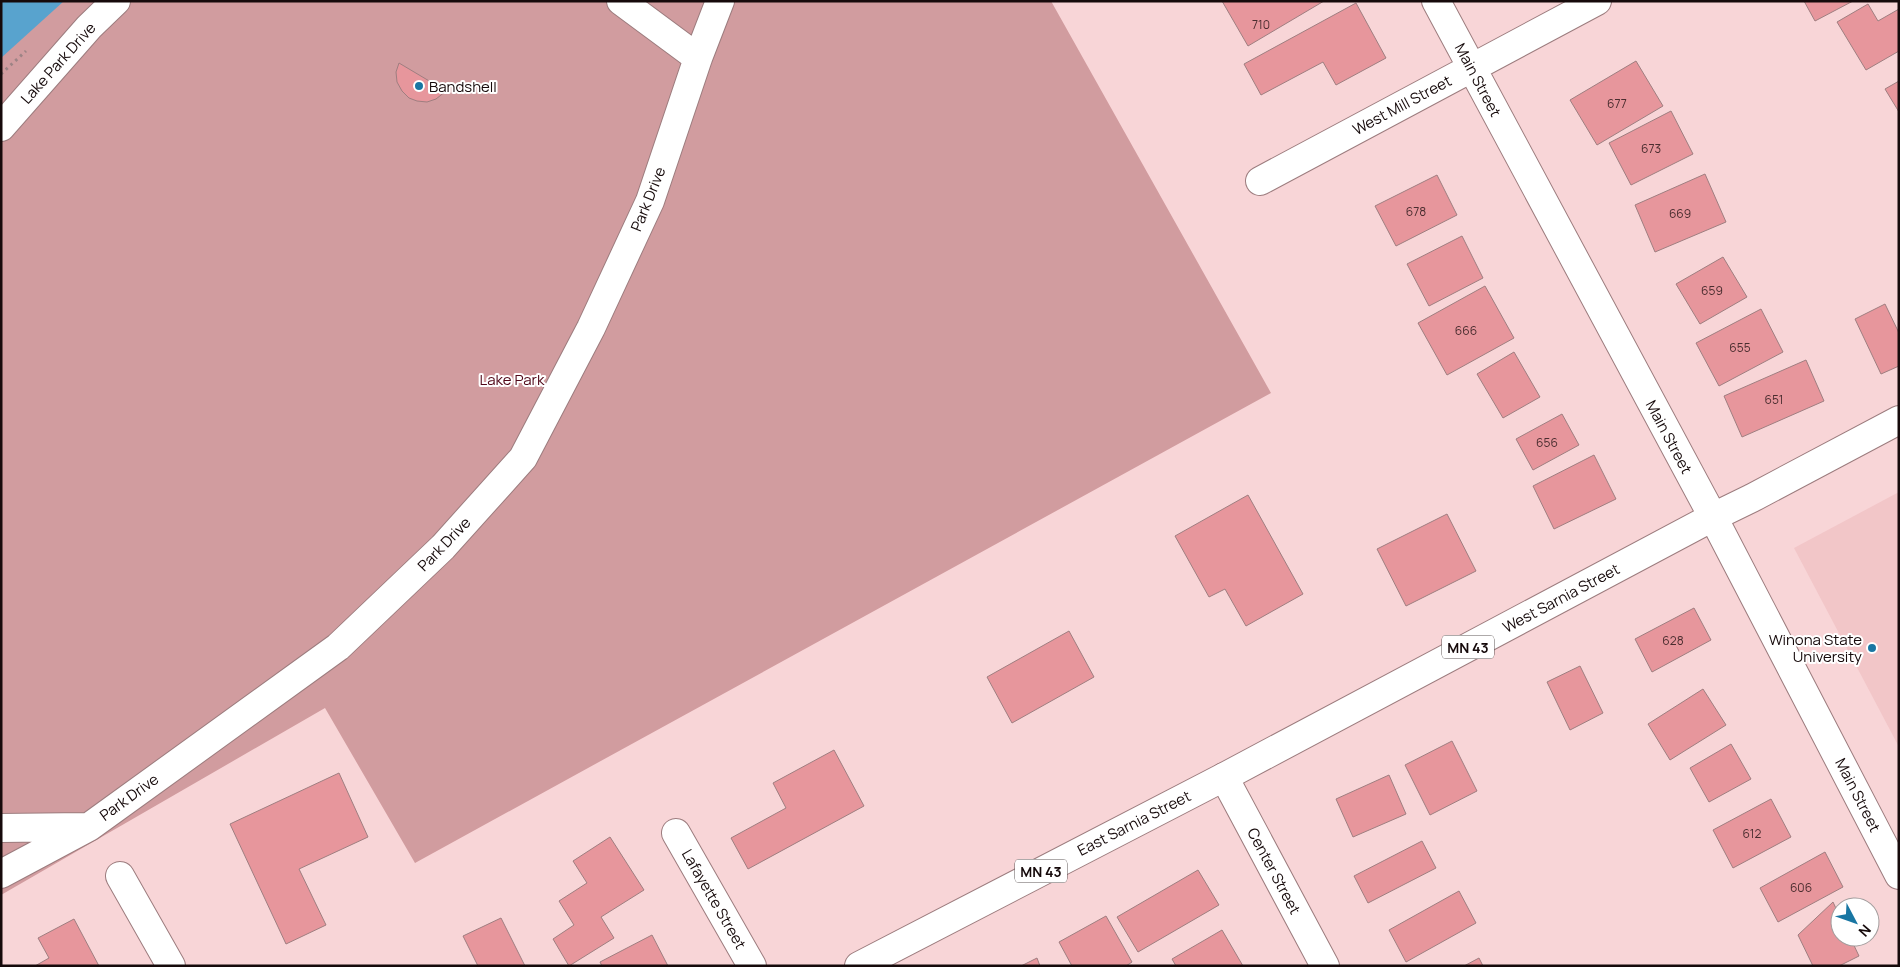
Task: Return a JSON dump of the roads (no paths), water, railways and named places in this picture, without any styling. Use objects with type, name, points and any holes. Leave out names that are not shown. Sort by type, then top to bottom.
[{"type":"street","name":"Lake Park Drive","points":[[1,127],[89,27],[116,1]]},
{"type":"street","points":[[621,1],[698,58]]},
{"type":"street","name":"Park Drive","points":[[1,874],[89,827],[338,647],[443,547],[523,458],[591,328],[650,201],[698,58],[720,1]]},
{"type":"street","name":"Main Street","points":[[1436,1],[1713,517],[1899,875]]},
{"type":"street","name":"West Mill Street","points":[[1260,181],[1597,1]]},
{"type":"street","name":"West Sarnia Street","points":[[1224,776],[1899,420]]},
{"type":"street","name":"East Sarnia Street","points":[[859,966],[1224,776]]},
{"type":"street","name":"Center Street","points":[[1224,776],[1324,966]]},
{"type":"street","points":[[1,828],[89,827]]},
{"type":"street","name":"Lafayette Street","points":[[676,833],[752,966]]},
{"type":"street","points":[[120,876],[171,966]]},
{"type":"water","points":[[1,1],[64,1],[1,58]]},
{"type":"place","name":"Bandshell","points":[[419,86]]},
{"type":"place","name":"Winona State University","points":[[1872,648]]},
{"type":"park label","name":"Lake Park","points":[[512,379]]}]
